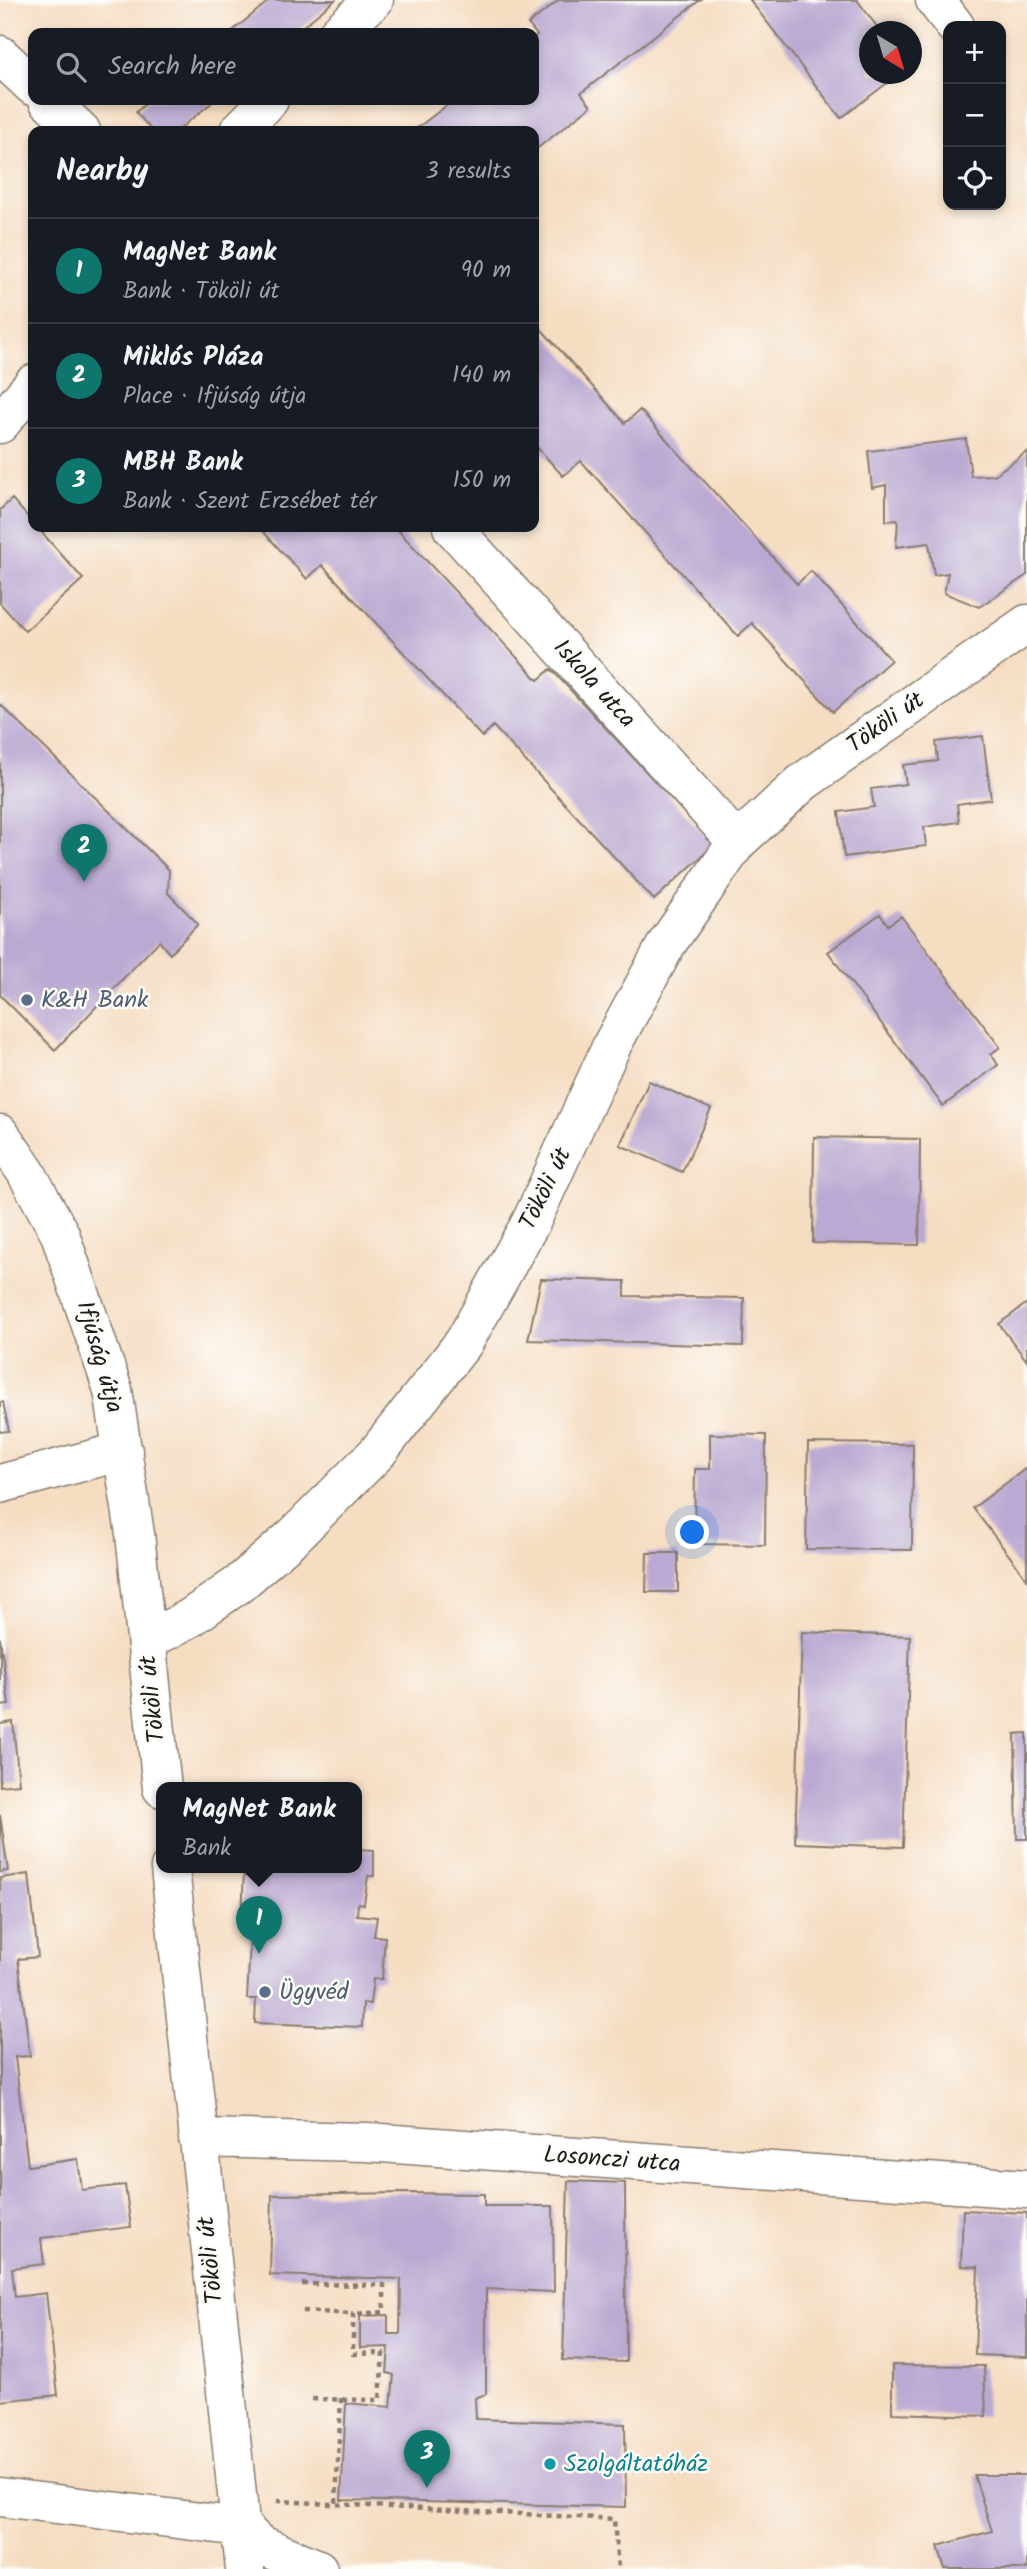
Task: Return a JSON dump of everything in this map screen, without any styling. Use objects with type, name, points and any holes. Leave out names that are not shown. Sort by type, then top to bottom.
[{"type":"street","points":[[343,28],[374,0]]},
{"type":"street","points":[[935,0],[951,21]]},
{"type":"street","points":[[0,55],[28,81]]},
{"type":"street","points":[[53,105],[76,126]]},
{"type":"street","points":[[244,126],[264,105]]},
{"type":"street","points":[[0,424],[28,390]]},
{"type":"street","name":"Iskola utca","points":[[457,532],[737,842]]},
{"type":"street","name":"Tököli út","points":[[161,1782],[147,1641],[190,1618],[239,1584],[294,1536],[377,1453],[464,1342],[531,1222],[613,1042],[666,945],[737,842],[803,782],[1027,624]]},
{"type":"street","name":"Ifjúság útja","points":[[0,1134],[26,1172],[60,1234],[113,1390],[147,1641]]},
{"type":"street","points":[[0,1484],[123,1451]]},
{"type":"street","name":"Tököli út","points":[[171,1873],[246,2569]]},
{"type":"street","name":"Losonczi utca","points":[[198,2138],[367,2142],[1027,2189]]},
{"type":"street","points":[[0,2497],[241,2527],[259,2544],[318,2569]]},
{"type":"path","points":[[302,2284],[384,2285],[384,2312],[303,2312]]},
{"type":"path","points":[[308,2399],[380,2400],[383,2353],[353,2354],[353,2314]]},
{"type":"path","points":[[336,2503],[341,2398]]},
{"type":"path","points":[[269,2501],[614,2519],[618,2569]]},
{"type":"building","points":[[270,0],[335,0],[301,28],[236,28]]},
{"type":"building","points":[[559,0],[700,0],[581,93],[591,106],[539,147],[539,126],[420,126],[447,105],[539,105],[539,28],[531,28],[528,24]]},
{"type":"building","points":[[750,0],[857,0],[873,21],[859,21],[859,84],[886,84],[841,118]]},
{"type":"building","points":[[144,105],[209,105],[183,126],[148,126],[136,112]]},
{"type":"building","points":[[539,327],[625,423],[640,410],[797,584],[811,571],[891,660],[833,712],[752,623],[738,636],[581,461],[563,476],[539,450]]},
{"type":"building","points":[[966,439],[971,476],[994,475],[1027,452],[1027,575],[979,607],[944,593],[948,573],[934,575],[929,543],[896,547],[898,520],[886,521],[886,485],[872,488],[868,451]]},
{"type":"building","points":[[12,499],[28,517],[28,532],[41,532],[83,579],[25,631],[0,603],[0,510]]},
{"type":"building","points":[[264,532],[400,532],[538,680],[551,669],[714,845],[654,900],[493,726],[482,737],[322,565],[307,579]]},
{"type":"building","points":[[0,704],[169,870],[168,893],[198,924],[170,954],[159,941],[55,1050],[0,995]]},
{"type":"building","points":[[983,736],[991,799],[957,804],[959,822],[924,827],[926,846],[844,857],[839,812],[874,807],[871,789],[906,784],[903,765],[938,761],[936,742]]},
{"type":"building","points":[[880,914],[888,925],[901,916],[1000,1047],[991,1054],[998,1065],[943,1106],[828,952]]},
{"type":"building","points":[[649,1081],[711,1109],[682,1172],[620,1145]]},
{"type":"building","points":[[814,1137],[920,1139],[919,1245],[813,1243]]},
{"type":"building","points":[[541,1279],[625,1281],[625,1296],[744,1298],[743,1346],[528,1340]]},
{"type":"building","points":[[1027,1303],[1027,1361],[999,1324]]},
{"type":"building","points":[[0,1402],[3,1402],[9,1431],[0,1432]]},
{"type":"building","points":[[710,1434],[766,1435],[765,1545],[694,1544],[695,1469],[710,1469]]},
{"type":"building","points":[[808,1443],[913,1444],[912,1550],[806,1549]]},
{"type":"building","points":[[1025,1469],[1027,1472],[1027,1579],[973,1508]]},
{"type":"building","points":[[647,1553],[678,1553],[678,1592],[646,1592]]},
{"type":"building","points":[[802,1632],[910,1636],[903,1847],[795,1843]]},
{"type":"building","points":[[0,1638],[9,1705],[0,1706]]},
{"type":"building","points":[[13,1722],[19,1784],[0,1786],[0,1724]]},
{"type":"building","points":[[1027,1733],[1027,1839],[1017,1839],[1015,1734]]},
{"type":"building","points":[[0,1815],[8,1871],[0,1872]]},
{"type":"building","points":[[362,1849],[374,1850],[374,1876],[368,1876],[364,1904],[358,1903],[357,1915],[377,1917],[374,1936],[385,1937],[382,1979],[373,1979],[370,2004],[363,2003],[362,2027],[255,2023],[256,1999],[247,1999],[251,1922],[242,1920],[244,1873],[362,1873]]},
{"type":"building","points":[[29,1874],[38,1957],[18,1959],[30,2056],[15,2057],[28,2166],[78,2159],[82,2190],[125,2185],[131,2227],[41,2238],[44,2264],[12,2268],[15,2297],[46,2293],[58,2395],[0,2401],[0,1878]]},
{"type":"building","points":[[568,2181],[625,2183],[626,2362],[563,2360]]},
{"type":"building","points":[[484,2194],[484,2206],[553,2206],[554,2292],[486,2289],[486,2394],[475,2398],[476,2419],[625,2424],[626,2507],[341,2500],[346,2403],[391,2407],[394,2375],[387,2373],[389,2347],[360,2348],[360,2316],[388,2315],[388,2334],[400,2334],[401,2279],[270,2275],[272,2195]]},
{"type":"building","points":[[963,2210],[1027,2213],[1027,2357],[975,2355],[978,2267],[961,2266]]},
{"type":"building","points":[[892,2365],[984,2366],[986,2416],[892,2413]]},
{"type":"building","points":[[974,2475],[1027,2475],[1027,2569],[945,2569],[938,2546],[992,2531]]},
{"type":"place","name":"Miklós Pláza","points":[[84,882]]},
{"type":"place","name":"K&H Bank","points":[[27,1000]]},
{"type":"place","name":"MagNet Bank","points":[[259,1954]]},
{"type":"place","name":"Ügyvéd","points":[[265,1992]]},
{"type":"place","name":"Szolgáltatóház","points":[[550,2464]]},
{"type":"place","name":"MBH Bank","points":[[427,2488]]}]
